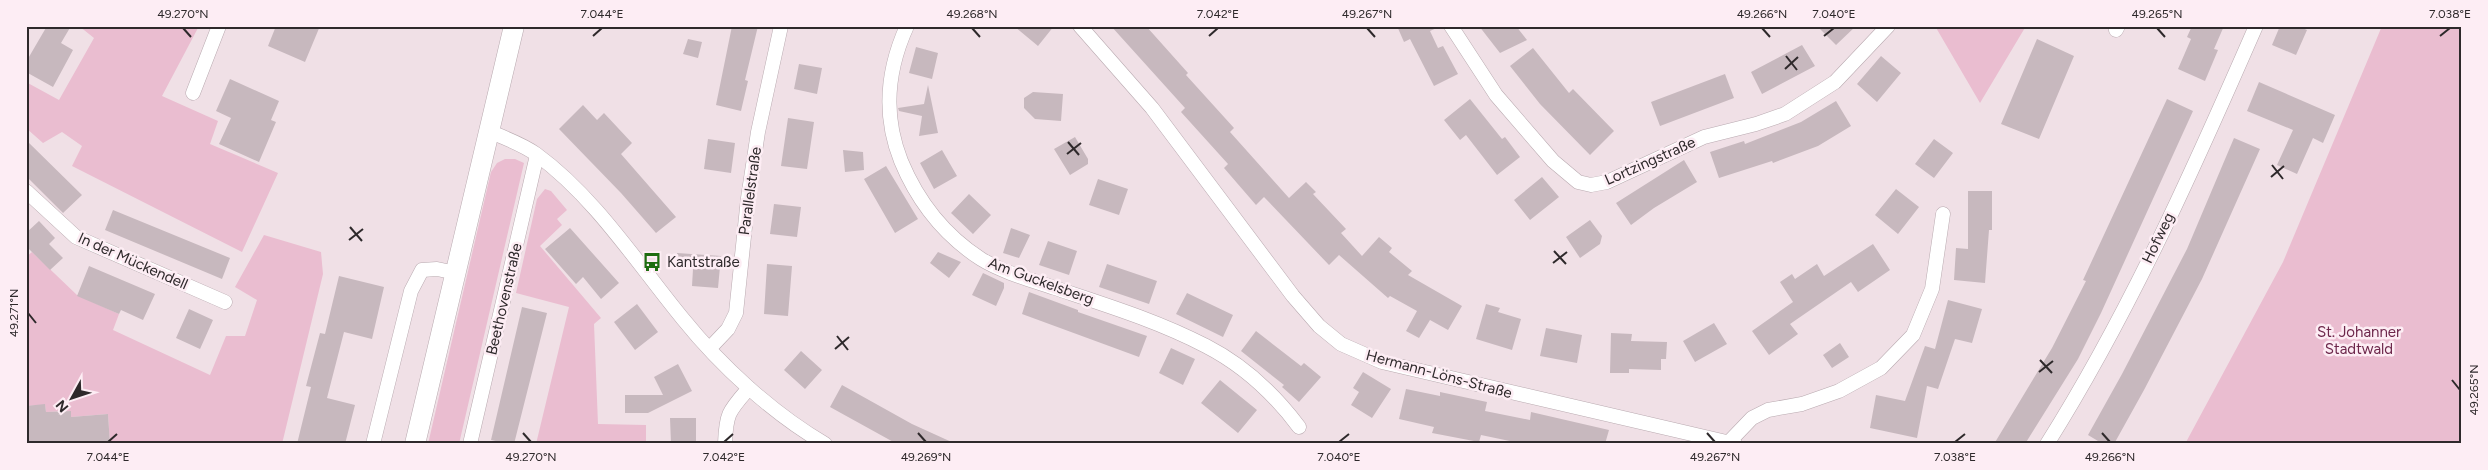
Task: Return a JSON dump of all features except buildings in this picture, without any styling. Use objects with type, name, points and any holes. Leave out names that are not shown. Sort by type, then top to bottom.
[{"type":"street","points":[[193,93],[219,26]]},
{"type":"street","points":[[415,444],[514,26]]},
{"type":"street","name":"Parallelstraße","points":[[710,348],[728,329],[736,314],[758,132],[781,26]]},
{"type":"street","name":"Am Guckelsberg","points":[[907,26],[893,64],[888,108],[891,130],[907,175],[918,196],[949,234],[983,260],[1167,328],[1208,347],[1254,380],[1282,404],[1299,427]]},
{"type":"street","name":"Hermann-Löns-Straße","points":[[1080,26],[1152,108],[1293,296],[1319,326],[1341,344],[1382,362],[1732,443]]},
{"type":"street","name":"Lortzingstraße","points":[[1451,26],[1496,95],[1553,160],[1578,182],[1590,185],[1608,182],[1704,137],[1756,124],[1785,114],[1835,82],[1888,26]]},
{"type":"street","name":"Hofweg","points":[[2047,444],[2074,401],[2121,315],[2217,115],[2256,26]]},
{"type":"street","points":[[488,131],[520,144],[537,155],[571,185],[684,320],[749,388],[825,444]]},
{"type":"street","name":"Beethovenstraße","points":[[470,444],[537,155]]},
{"type":"street","name":"In der Mückendell","points":[[26,191],[76,237],[225,302]]},
{"type":"street","points":[[1732,443],[1752,418],[1768,410],[1802,404],[1840,391],[1881,368],[1913,335],[1932,289],[1943,214]]},
{"type":"street","points":[[373,444],[411,291],[422,270],[437,269],[456,273]]},
{"type":"street","points":[[725,444],[726,419],[729,411],[749,388]]},
{"type":"green space","points":[[79,26],[199,26],[162,96],[218,121],[210,144],[278,173],[242,252],[72,166],[82,146],[62,132],[43,143],[26,128],[26,82],[59,100],[94,38]]},
{"type":"green space","points":[[1935,26],[2026,26],[1980,103]]},
{"type":"green space","name":"St. Johanner Stadtwald","points":[[2382,26],[2462,26],[2462,444],[2185,444],[2283,262]]},
{"type":"green space","points":[[505,159],[515,159],[524,163],[459,444],[428,444],[491,172],[497,163]]},
{"type":"green space","points":[[545,189],[551,191],[567,210],[557,219],[562,225],[540,246],[601,318],[594,324],[598,424],[646,425],[646,444],[536,444],[569,307],[516,293],[537,199]]},
{"type":"green space","points":[[264,235],[321,252],[323,274],[282,444],[110,444],[108,414],[71,417],[70,411],[46,412],[45,405],[26,406],[26,257],[32,252],[77,295],[119,314],[113,330],[210,375],[226,336],[245,336],[257,300],[235,287]]},
{"type":"place","name":"Kantstraße","points":[[652,262]]}]
